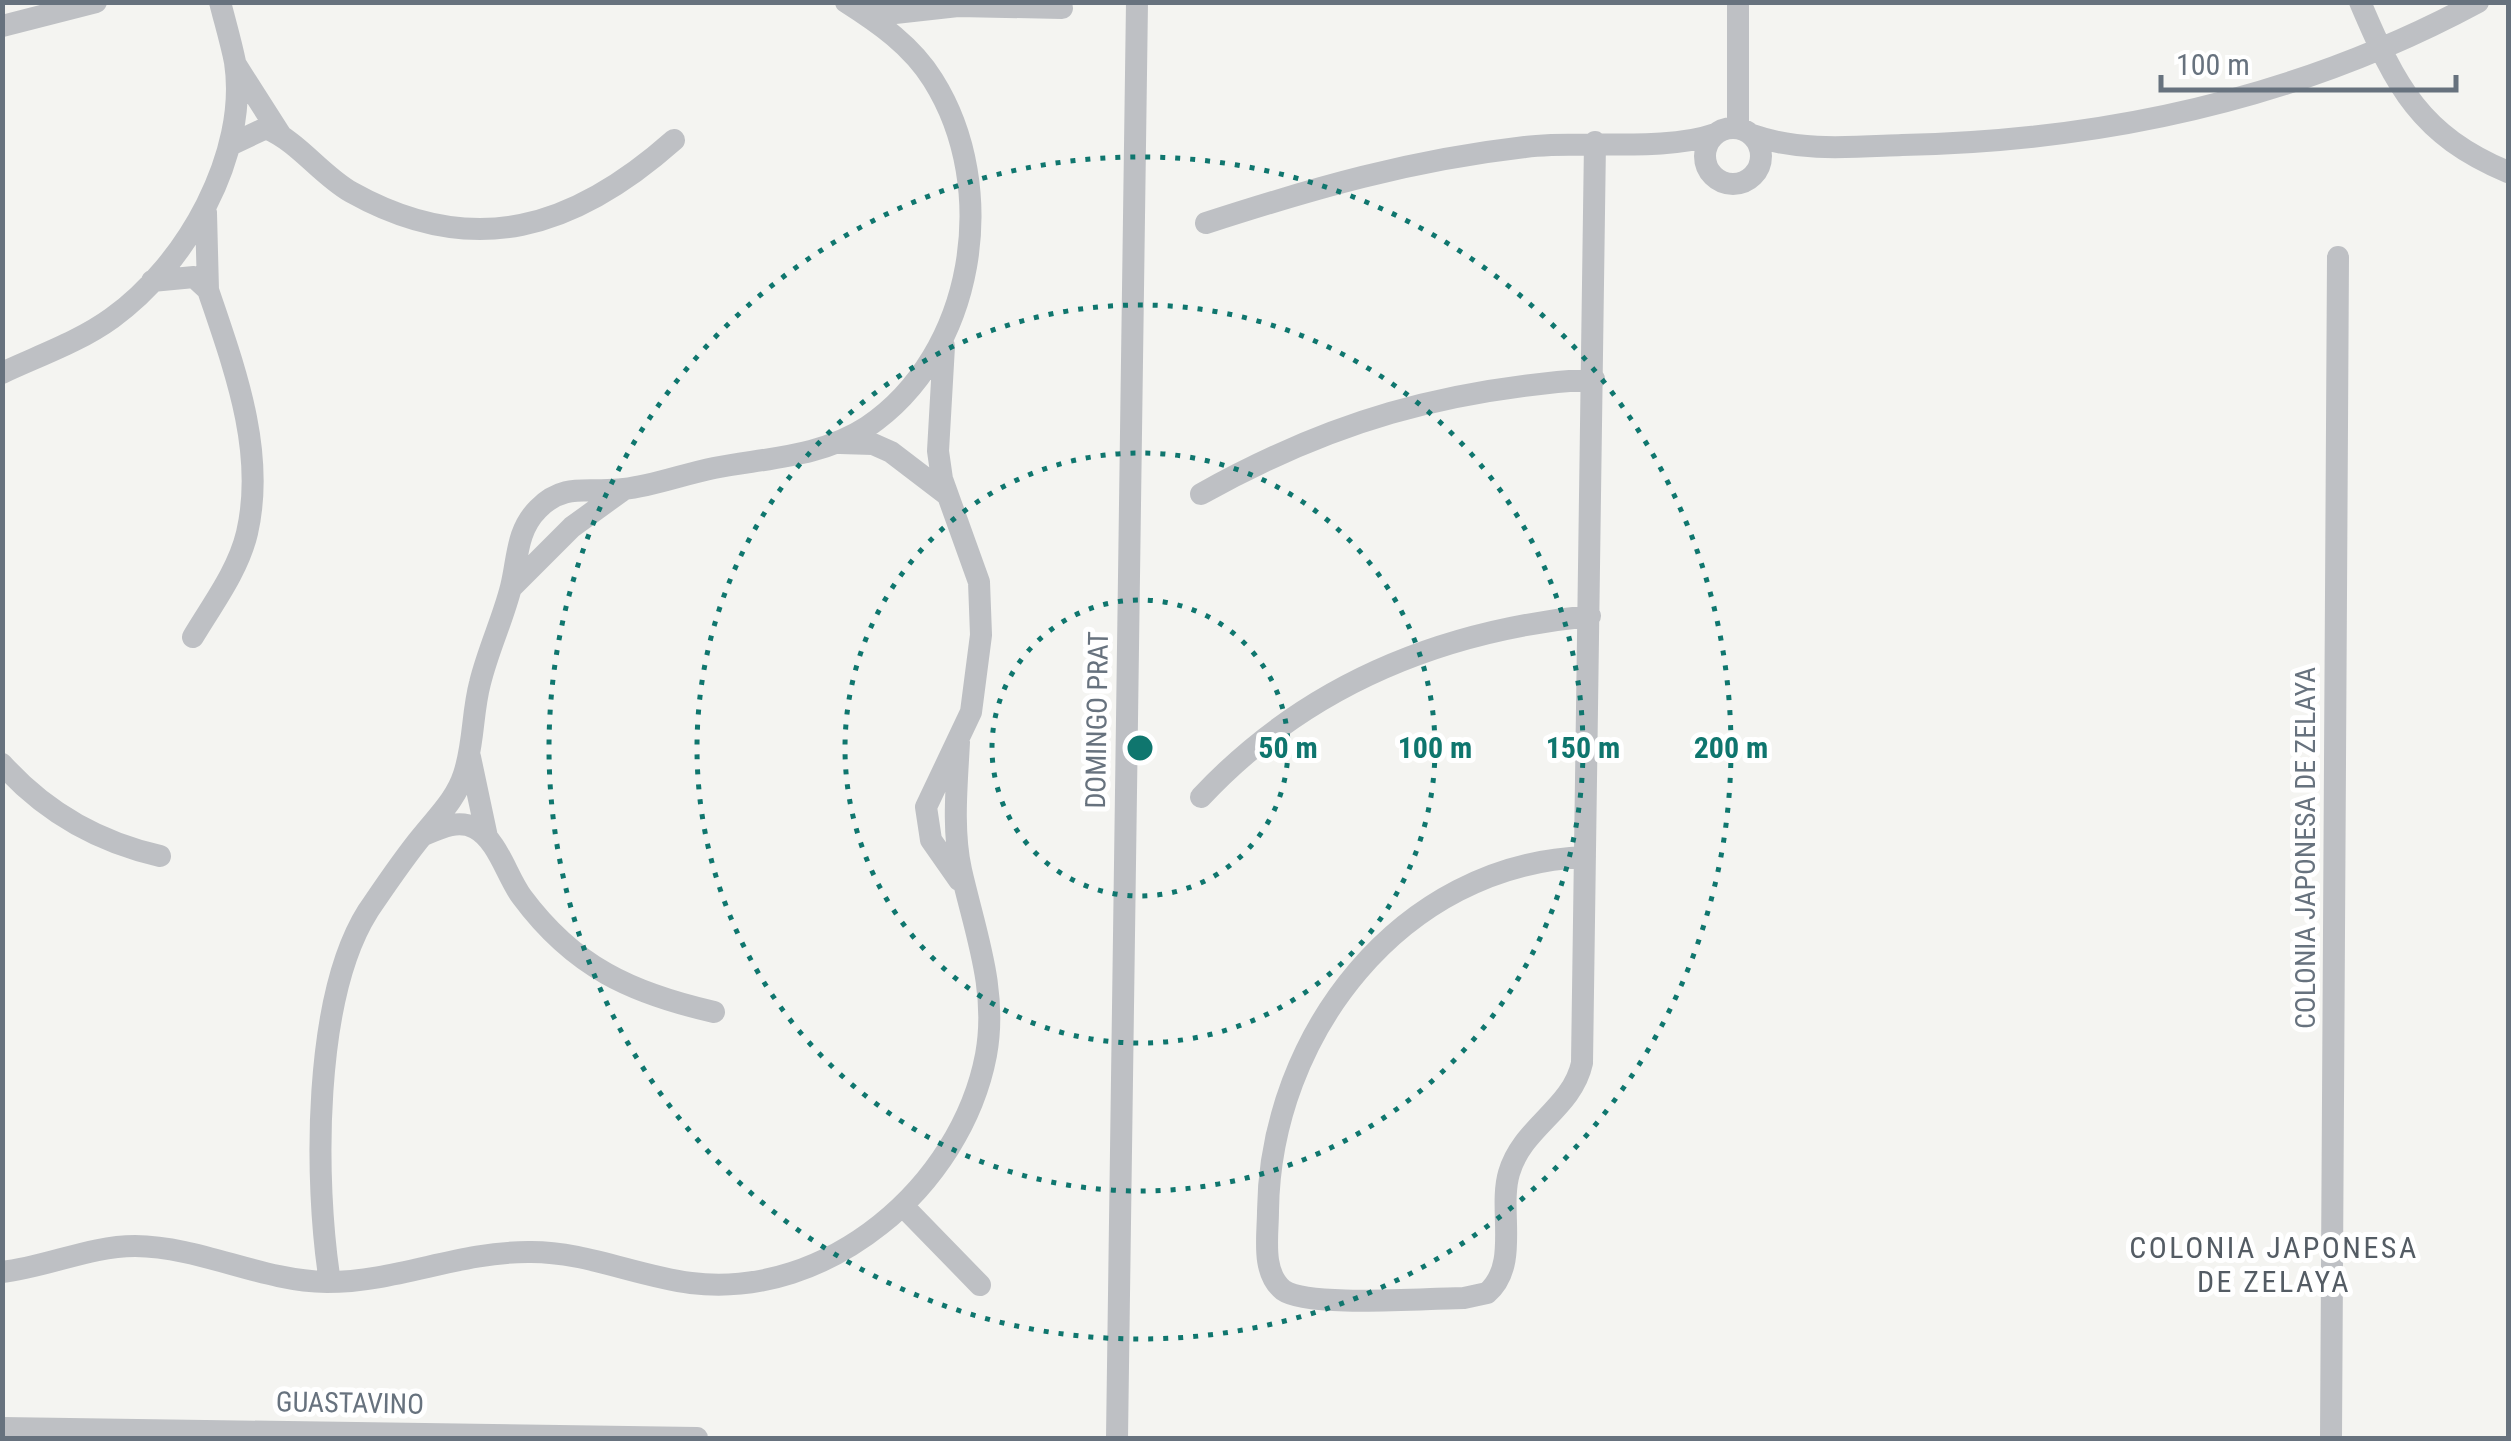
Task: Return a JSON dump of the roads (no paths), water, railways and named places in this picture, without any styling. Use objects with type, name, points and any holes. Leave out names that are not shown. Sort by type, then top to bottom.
[{"type":"street","points":[[2,26],[96,2]]},
{"type":"street","points":[[2,372],[112,319],[152,281],[206,213],[230,145],[235,64],[220,2]]},
{"type":"street","points":[[714,1012],[634,990],[575,954],[521,896],[487,837],[470,754],[472,715],[511,589],[522,531],[553,494],[569,490],[623,490],[720,467],[774,461],[836,443],[880,416],[906,394],[931,364],[964,276],[972,218],[970,178],[947,107],[932,78],[903,43],[846,2]]},
{"type":"street","name":"DOMINGO PRAT","points":[[1117,1438],[1136,2]]},
{"type":"street","points":[[1735,132],[1738,2]]},
{"type":"street","points":[[2360,2],[2390,72],[2424,120],[2476,159],[2508,172]]},
{"type":"street","points":[[1658,142],[1672,146],[1714,176],[1737,184],[1785,151],[1803,147],[1973,144],[2123,126],[2272,89],[2380,50],[2478,2]]},
{"type":"street","points":[[868,16],[995,5],[1062,8]]},
{"type":"street","points":[[903,43],[916,21],[930,8]]},
{"type":"street","points":[[235,64],[280,134],[323,172],[382,208],[472,229],[545,220],[600,198],[674,140]]},
{"type":"street","points":[[230,145],[266,128],[280,134]]},
{"type":"street","points":[[1735,132],[1760,148],[1756,172]]},
{"type":"street","points":[[1714,176],[1705,155],[1735,132]]},
{"type":"street","points":[[1206,224],[1402,164],[1530,146],[1658,142],[1735,132],[1803,147]]},
{"type":"street","points":[[1585,856],[1507,869],[1453,894],[1395,933],[1326,1010],[1294,1072],[1273,1148],[1269,1269],[1285,1291],[1314,1300],[1464,1298],[1479,1296],[1495,1286],[1504,1256],[1504,1195],[1512,1163],[1524,1140],[1574,1086],[1582,1063],[1594,379],[1595,142]]},
{"type":"street","points":[[193,637],[236,562],[247,533],[251,494],[247,417],[208,290],[206,213]]},
{"type":"street","name":"COLONIA JAPONESA DE ZELAYA","points":[[2331,1438],[2338,257]]},
{"type":"street","points":[[152,281],[194,277],[208,290]]},
{"type":"street","points":[[2,1272],[135,1246],[192,1253],[289,1280],[330,1282],[394,1274],[468,1256],[534,1252],[691,1283],[748,1281],[801,1268],[855,1244],[903,1206],[960,1129],[985,1059],[990,1006],[971,900],[927,826],[928,795],[959,742],[979,669],[980,582],[949,497],[938,444],[945,331]]},
{"type":"street","points":[[1202,494],[1290,446],[1375,416],[1480,392],[1594,379]]},
{"type":"street","points":[[906,394],[923,399],[938,413]]},
{"type":"street","points":[[879,446],[875,430],[880,416]]},
{"type":"street","points":[[836,443],[879,446],[905,460],[949,497]]},
{"type":"street","points":[[905,460],[919,459],[938,444]]},
{"type":"street","points":[[569,490],[586,516]]},
{"type":"street","points":[[511,589],[545,552],[623,490]]},
{"type":"street","points":[[522,531],[525,544],[545,552]]},
{"type":"street","points":[[1201,797],[1269,732],[1370,672],[1452,640],[1590,616]]},
{"type":"street","points":[[330,1282],[324,1160],[331,1001],[351,939],[421,837],[449,806],[470,754]]},
{"type":"street","points":[[2,764],[45,806],[108,842],[160,856]]},
{"type":"street","points":[[421,837],[458,825],[477,829],[487,837]]},
{"type":"street","points":[[903,1206],[980,1286]]},
{"type":"street","name":"GUASTAVINO","points":[[2,1428],[697,1438]]},
{"type":"district","name":"COLONIA JAPONESA DE ZELAYA","points":[[2274,1264]]}]
